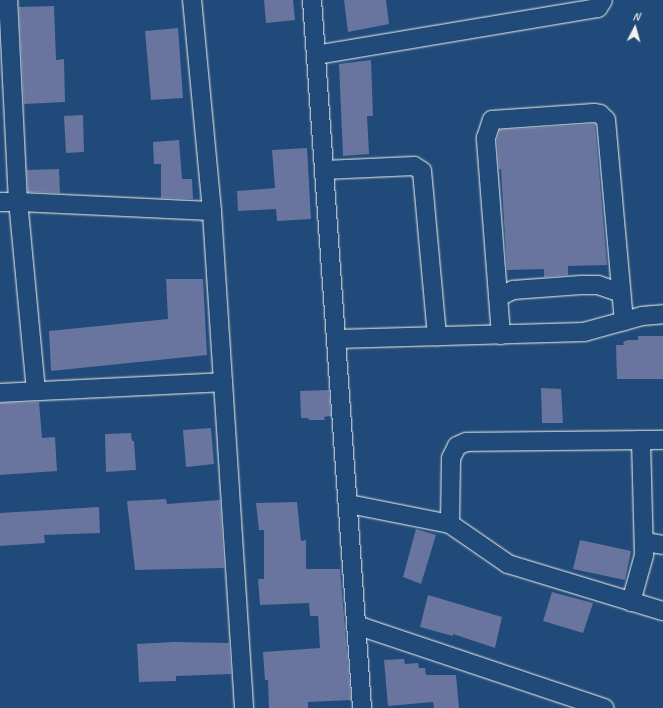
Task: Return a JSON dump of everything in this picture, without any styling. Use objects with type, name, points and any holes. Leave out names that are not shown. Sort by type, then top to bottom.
[{"type":"street","points":[[8,0],[9,202],[36,391]]},
{"type":"street","points":[[192,0],[212,211],[244,708]]},
{"type":"street","points":[[312,0],[349,504],[362,708]]},
{"type":"street","points":[[316,55],[598,8],[603,0]]},
{"type":"street","points":[[501,335],[486,138],[487,129],[492,120],[594,113],[600,114],[606,120],[624,321]]},
{"type":"street","points":[[324,170],[414,166],[422,171],[437,336]]},
{"type":"street","points":[[9,202],[212,211]]},
{"type":"street","points":[[498,297],[513,290],[581,285],[598,285],[621,293]]},
{"type":"street","points":[[337,339],[584,332],[624,321],[663,314]]},
{"type":"street","points":[[0,393],[223,382]]},
{"type":"street","points":[[631,602],[642,566],[645,542],[641,440]]},
{"type":"street","points":[[450,524],[452,458],[457,446],[466,442],[663,440]]},
{"type":"street","points":[[349,504],[450,524],[508,564],[663,611]]},
{"type":"street","points":[[645,542],[663,545]]},
{"type":"street","points":[[356,625],[604,708]]},
{"type":"building","points":[[264,0],[293,0],[295,20],[266,23]]},
{"type":"building","points":[[344,0],[386,0],[389,24],[348,32]]},
{"type":"building","points":[[54,6],[56,60],[64,59],[65,102],[24,104],[19,7]]},
{"type":"building","points":[[178,28],[183,98],[151,100],[145,31]]},
{"type":"building","points":[[371,60],[373,116],[367,116],[369,154],[343,156],[339,64]]},
{"type":"building","points":[[83,115],[84,152],[66,153],[64,116]]},
{"type":"building","points":[[595,124],[607,265],[568,266],[568,275],[544,277],[544,269],[507,270],[501,169],[499,169],[497,139],[500,130]]},
{"type":"building","points":[[179,140],[182,179],[192,179],[193,199],[161,198],[161,164],[154,164],[153,142]]},
{"type":"building","points":[[307,148],[311,219],[277,221],[276,209],[238,211],[237,191],[275,188],[272,150]]},
{"type":"building","points":[[59,169],[60,193],[28,192],[27,170]]},
{"type":"building","points":[[166,279],[203,279],[207,355],[51,371],[49,331],[168,319]]},
{"type":"building","points":[[638,336],[663,336],[663,379],[617,379],[616,345],[624,345],[623,342],[628,340],[638,340]]},
{"type":"building","points":[[541,388],[561,389],[563,423],[542,423]]},
{"type":"building","points":[[329,390],[331,416],[324,417],[325,420],[309,420],[308,418],[301,418],[300,391]]},
{"type":"building","points":[[39,402],[42,438],[55,437],[57,471],[0,475],[0,403]]},
{"type":"building","points":[[211,428],[214,464],[186,467],[183,430]]},
{"type":"building","points":[[131,433],[132,441],[134,441],[136,470],[106,472],[105,434]]},
{"type":"building","points":[[166,499],[167,504],[220,500],[224,568],[135,570],[127,501]]},
{"type":"building","points":[[297,502],[301,541],[306,540],[306,569],[340,569],[351,700],[308,702],[308,708],[269,708],[268,680],[265,680],[263,652],[320,648],[318,616],[310,616],[309,603],[260,605],[258,579],[264,579],[264,530],[259,530],[256,503]]},
{"type":"building","points":[[99,507],[100,533],[44,535],[45,543],[0,546],[0,513]]},
{"type":"building","points":[[416,529],[436,535],[421,584],[403,577]]},
{"type":"building","points":[[580,540],[631,551],[625,580],[573,569]]},
{"type":"building","points":[[552,592],[593,603],[583,633],[543,621]]},
{"type":"building","points":[[428,595],[502,617],[495,648],[453,634],[453,636],[420,627]]},
{"type":"building","points":[[174,642],[229,643],[231,674],[176,676],[176,681],[139,682],[137,644]]},
{"type":"building","points":[[404,659],[405,664],[418,663],[419,668],[425,668],[426,675],[456,675],[459,708],[434,708],[433,702],[388,706],[384,660]]}]
